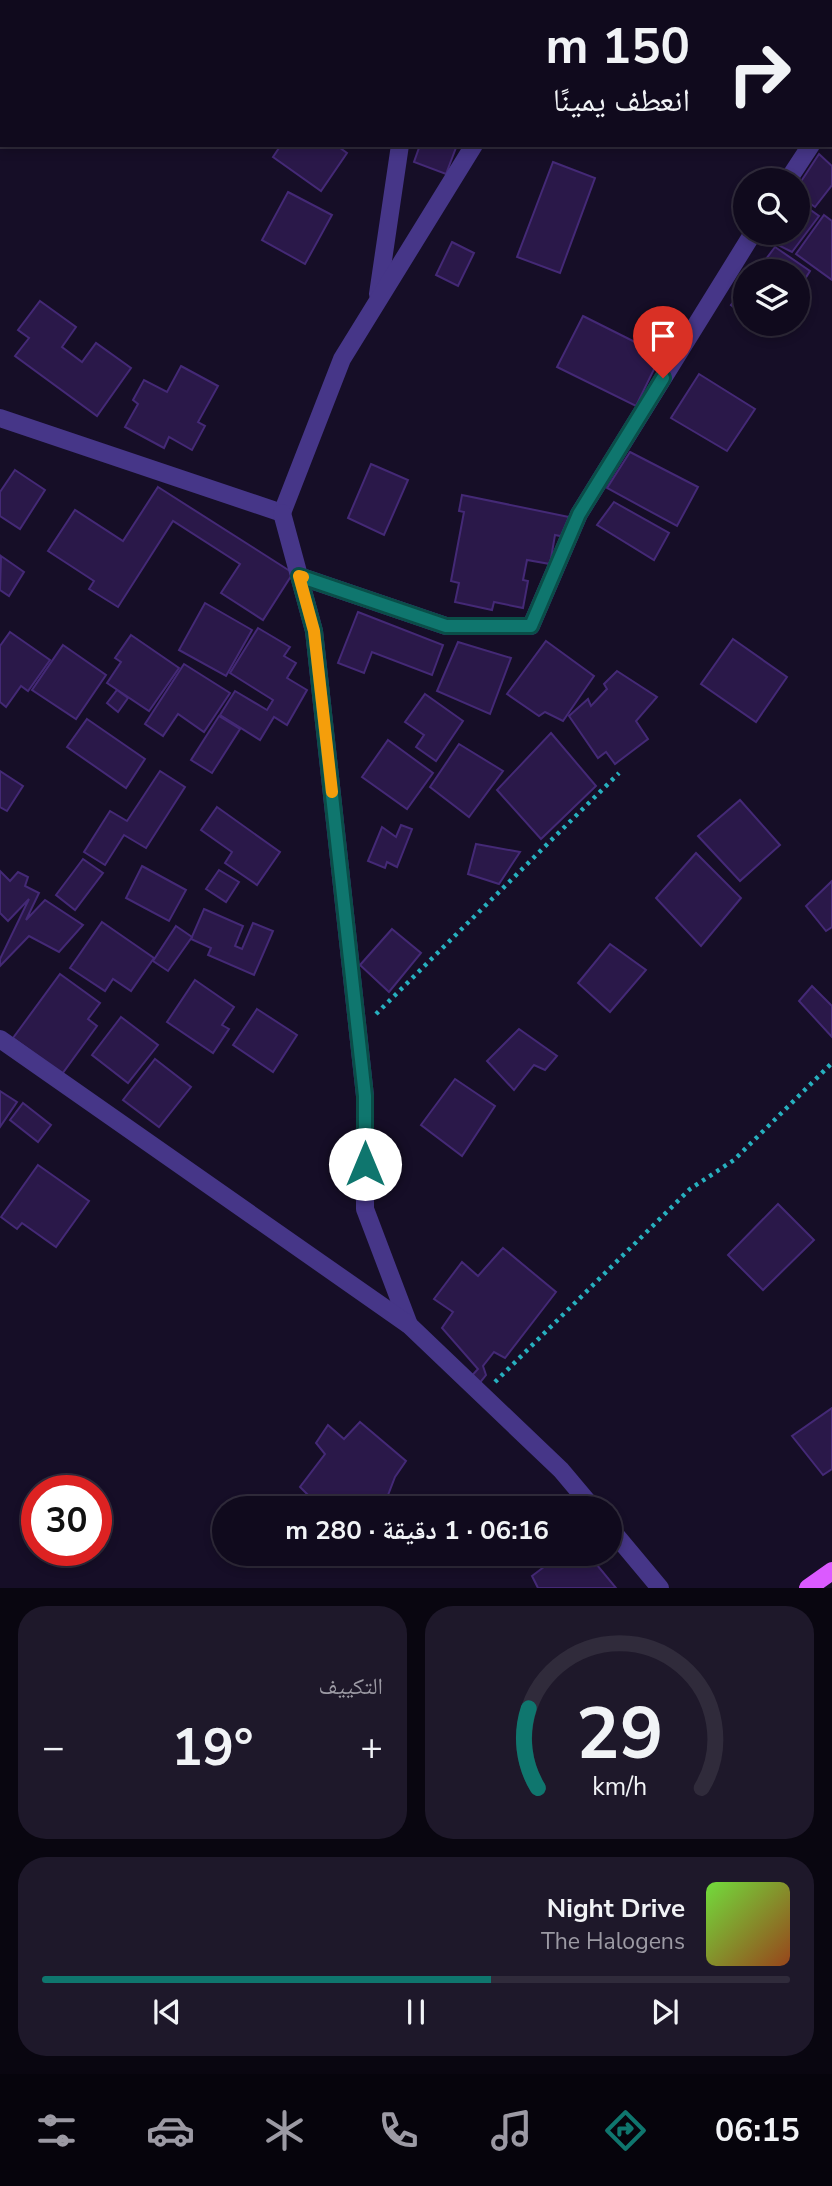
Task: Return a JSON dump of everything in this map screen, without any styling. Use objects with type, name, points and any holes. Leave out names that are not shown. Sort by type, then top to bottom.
[{"type":"main road","points":[[808,1587],[832,1571]]},
{"type":"street","points":[[376,303],[400,147]]},
{"type":"street","points":[[409,1325],[365,1209],[365,1096],[314,631],[282,513],[342,359],[473,147]]},
{"type":"street","points":[[796,168],[810,147]]},
{"type":"street","points":[[299,576],[446,626],[531,626],[579,514],[746,245]]},
{"type":"street","points":[[0,418],[282,513]]},
{"type":"street","points":[[0,1039],[409,1325],[561,1471],[583,1496]]},
{"type":"street","points":[[622,1542],[660,1587]]},
{"type":"path","points":[[358,1031],[619,773]]},
{"type":"path","points":[[482,1395],[690,1189],[734,1160],[832,1063]]},
{"type":"building","points":[[280,147],[339,147],[347,153],[321,191],[273,157]]},
{"type":"building","points":[[419,147],[456,147],[446,174],[414,162]]},
{"type":"building","points":[[819,154],[832,166],[832,185],[815,207],[810,203],[810,168]]},
{"type":"building","points":[[553,162],[595,178],[560,273],[517,257]]},
{"type":"building","points":[[288,192],[332,215],[305,264],[262,240]]},
{"type":"building","points":[[810,210],[819,216],[810,228]]},
{"type":"building","points":[[824,215],[832,221],[832,280],[810,264],[810,259],[803,259],[796,254],[802,245],[810,245],[810,234]]},
{"type":"building","points":[[452,242],[474,253],[458,286],[436,275]]},
{"type":"building","points":[[778,245],[797,245],[792,252]]},
{"type":"building","points":[[775,247],[792,259],[766,259]]},
{"type":"building","points":[[40,301],[76,327],[62,347],[82,362],[96,343],[131,368],[97,416],[15,356],[29,338],[18,330]]},
{"type":"building","points":[[583,316],[661,355],[636,406],[557,367]]},
{"type":"building","points":[[181,366],[218,386],[198,422],[205,426],[192,450],[169,437],[164,448],[125,427],[138,404],[133,400],[144,380],[167,392]]},
{"type":"building","points":[[699,374],[755,409],[727,451],[671,418]]},
{"type":"building","points":[[630,452],[698,487],[677,526],[607,488]]},
{"type":"building","points":[[371,464],[408,480],[384,535],[348,518]]},
{"type":"building","points":[[15,470],[45,490],[20,529],[0,516],[0,492]]},
{"type":"building","points":[[158,487],[293,573],[263,620],[221,593],[240,564],[173,521],[118,607],[89,589],[94,581],[48,551],[75,510],[123,541]]},
{"type":"building","points":[[462,495],[569,517],[565,537],[555,535],[550,564],[527,560],[523,580],[528,581],[523,608],[494,602],[492,610],[455,602],[459,583],[451,581],[464,512],[459,511]]},
{"type":"building","points":[[614,502],[669,533],[654,560],[597,525]]},
{"type":"building","points":[[1,556],[24,572],[9,596],[0,590]]},
{"type":"building","points":[[205,603],[252,630],[226,676],[179,650]]},
{"type":"building","points":[[358,612],[443,645],[432,675],[372,652],[364,673],[338,663]]},
{"type":"building","points":[[258,628],[290,647],[284,656],[296,663],[287,678],[307,690],[287,725],[274,717],[260,740],[220,715],[235,691],[267,710],[273,700],[230,673]]},
{"type":"building","points":[[10,632],[50,660],[28,691],[21,686],[6,707],[0,702],[0,646]]},
{"type":"building","points":[[131,635],[179,668],[149,711],[107,683],[121,662],[115,658]]},
{"type":"building","points":[[733,639],[787,677],[756,722],[701,684]]},
{"type":"building","points":[[546,641],[594,676],[563,721],[545,712],[539,716],[507,694]]},
{"type":"building","points":[[458,642],[511,658],[490,714],[437,691]]},
{"type":"building","points":[[63,645],[106,675],[76,719],[32,690]]},
{"type":"building","points":[[184,664],[230,693],[204,732],[178,714],[163,736],[145,724]]},
{"type":"building","points":[[617,671],[657,697],[636,721],[648,739],[615,764],[606,752],[598,758],[569,716],[588,699],[591,706],[607,689],[604,684]]},
{"type":"building","points":[[117,690],[128,698],[118,712],[107,703]]},
{"type":"building","points":[[425,694],[463,721],[436,761],[416,747],[424,735],[405,722]]},
{"type":"building","points":[[219,716],[240,729],[212,773],[191,760]]},
{"type":"building","points":[[87,719],[145,759],[126,788],[67,747]]},
{"type":"building","points":[[551,733],[596,786],[541,839],[497,790]]},
{"type":"building","points":[[388,740],[433,773],[407,809],[362,777]]},
{"type":"building","points":[[459,744],[503,771],[469,817],[430,787]]},
{"type":"building","points":[[0,771],[23,786],[7,811],[0,807]]},
{"type":"building","points":[[160,771],[185,787],[146,848],[124,835],[105,865],[84,852],[110,811],[127,821]]},
{"type":"building","points":[[740,800],[780,845],[740,881],[698,836]]},
{"type":"building","points":[[217,807],[280,852],[257,885],[225,863],[232,852],[201,830]]},
{"type":"building","points":[[401,825],[412,829],[397,867],[387,862],[385,868],[368,861],[382,827],[396,837]]},
{"type":"building","points":[[476,844],[520,852],[499,884],[468,874]]},
{"type":"building","points":[[696,853],[741,898],[701,946],[656,898]]},
{"type":"building","points":[[83,859],[103,873],[75,910],[56,895]]},
{"type":"building","points":[[142,866],[186,890],[169,921],[126,898]]},
{"type":"building","points":[[219,870],[239,882],[226,902],[206,889]]},
{"type":"building","points":[[0,871],[10,881],[18,872],[28,877],[25,886],[39,893],[26,920],[45,900],[83,925],[59,952],[29,936],[0,966],[0,959],[29,899],[8,921],[0,913]]},
{"type":"building","points":[[832,881],[832,927],[826,931],[806,906]]},
{"type":"building","points":[[204,909],[243,926],[235,946],[242,949],[253,923],[273,931],[254,975],[208,955],[211,948],[191,939]]},
{"type":"building","points":[[102,922],[154,958],[131,991],[113,979],[105,991],[70,968]]},
{"type":"building","points":[[176,926],[192,937],[168,971],[153,961]]},
{"type":"building","points":[[392,929],[421,953],[389,992],[360,965]]},
{"type":"building","points":[[610,944],[646,970],[610,1012],[578,983]]},
{"type":"building","points":[[60,974],[100,1003],[88,1019],[97,1026],[62,1074],[13,1038]]},
{"type":"building","points":[[195,980],[234,1007],[222,1025],[229,1029],[213,1053],[167,1022]]},
{"type":"building","points":[[812,986],[832,1006],[832,1037],[799,1001]]},
{"type":"building","points":[[257,1009],[297,1035],[273,1072],[233,1045]]},
{"type":"building","points":[[121,1017],[158,1045],[128,1083],[92,1055]]},
{"type":"building","points":[[519,1029],[557,1056],[545,1070],[534,1065],[514,1090],[487,1061]]},
{"type":"building","points":[[155,1059],[191,1087],[159,1127],[123,1100]]},
{"type":"building","points":[[455,1079],[495,1106],[462,1156],[421,1125]]},
{"type":"building","points":[[0,1091],[17,1102],[0,1127]]},
{"type":"building","points":[[23,1103],[51,1125],[38,1142],[10,1120]]},
{"type":"building","points":[[38,1165],[89,1201],[56,1247],[22,1223],[17,1229],[1,1217]]},
{"type":"building","points":[[778,1204],[814,1240],[763,1290],[728,1255]]},
{"type":"building","points":[[503,1248],[556,1292],[505,1358],[494,1352],[483,1366],[486,1375],[478,1385],[467,1381],[478,1369],[442,1328],[453,1312],[434,1299],[462,1262],[478,1276]]},
{"type":"building","points":[[832,1408],[832,1469],[823,1475],[792,1436]]},
{"type":"building","points":[[360,1422],[406,1461],[395,1477],[388,1496],[309,1496],[300,1487],[325,1454],[316,1443],[328,1425],[344,1439]]},
{"type":"building","points":[[545,1566],[598,1566],[616,1588],[538,1588],[532,1576]]},
{"type":"slow traffic","points":[[303,577],[299,576],[314,631],[332,792]]},
{"type":"route","points":[[365,1164],[365,1096],[314,631],[299,576],[446,626],[531,626],[579,514],[663,378]]}]
